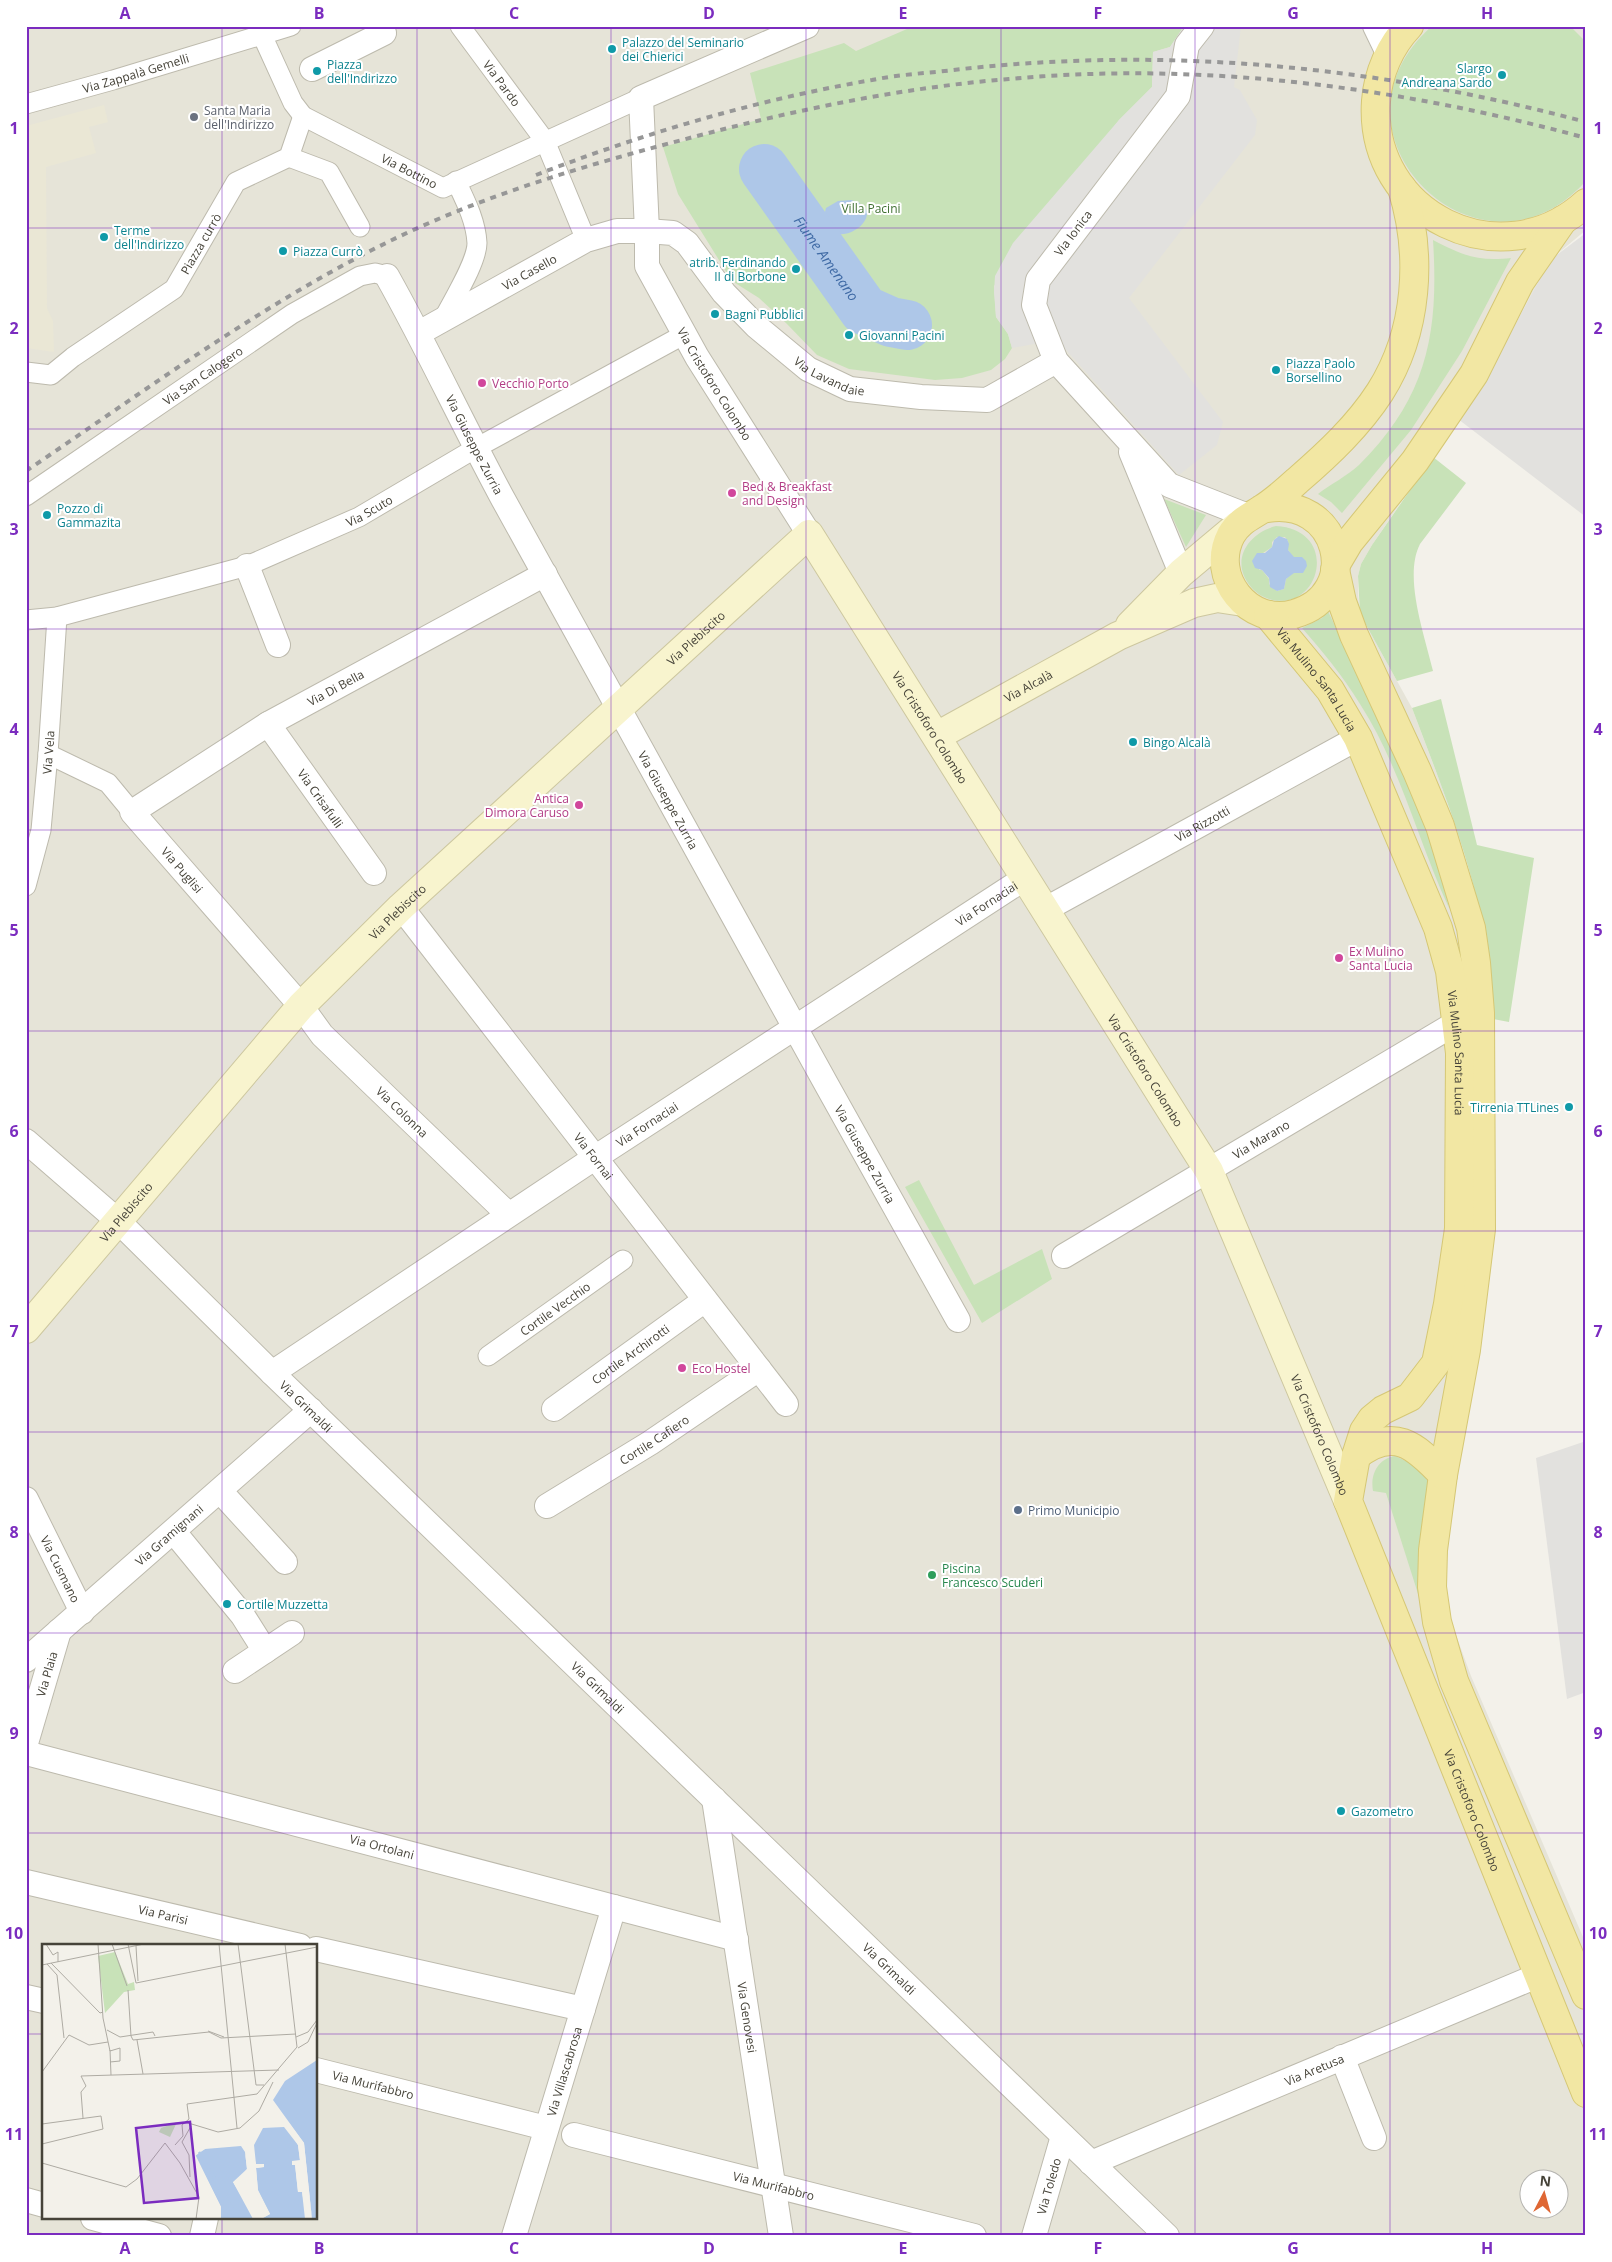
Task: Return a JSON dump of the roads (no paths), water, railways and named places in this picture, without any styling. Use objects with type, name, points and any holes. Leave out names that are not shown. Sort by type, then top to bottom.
[{"type":"main road","points":[[1409,26],[1388,55],[1379,82],[1375,110],[1382,151],[1390,171],[1402,188],[1421,208],[1438,220],[1483,236],[1524,234],[1551,226],[1576,213]]},
{"type":"main road","points":[[1118,636],[1182,573],[1249,517],[1297,481],[1343,438],[1376,397],[1390,371],[1408,322],[1414,292],[1416,260],[1410,215],[1402,188]]},
{"type":"main road","points":[[1118,636],[1194,603],[1217,598],[1242,602],[1259,612],[1281,616],[1294,615],[1317,603],[1325,594],[1335,567],[1349,542],[1415,461],[1474,374],[1520,282],[1576,213]]},
{"type":"main road","points":[[1242,602],[1230,585],[1225,565],[1227,544],[1249,517],[1275,506],[1302,510],[1314,517],[1330,538],[1335,567]]},
{"type":"main road","name":"Via Plebiscito","points":[[26,1329],[301,1006],[401,908],[809,534]]},
{"type":"main road","name":"Via Cristoforo Colombo","points":[[809,534],[1046,909],[1209,1172],[1348,1501],[1537,1976],[1586,2092]]},
{"type":"main road","name":"Via Mulino Santa Lucia","points":[[1335,567],[1342,602],[1354,635],[1417,771],[1440,826],[1471,928],[1476,963],[1480,1013],[1481,1229],[1466,1350],[1444,1475]]},
{"type":"main road","name":"Via Mulino Santa Lucia","points":[[1268,615],[1330,690],[1358,738],[1438,928],[1450,971],[1460,1062],[1459,1230],[1448,1304],[1436,1363],[1410,1398],[1383,1410],[1372,1419],[1364,1431],[1356,1456],[1348,1501]]},
{"type":"main road","name":"Via Alcalà","points":[[936,736],[1118,636]]},
{"type":"main road","points":[[1356,1456],[1370,1445],[1383,1441],[1409,1445],[1424,1454],[1444,1475],[1433,1550],[1432,1587],[1437,1622],[1454,1681],[1586,1995]]},
{"type":"street","name":"Via Zappalà Gemelli","points":[[26,104],[256,34],[290,26]]},
{"type":"street","points":[[312,69],[384,33],[380,26]]},
{"type":"street","name":"Via Pardo","points":[[460,26],[545,141],[586,240]]},
{"type":"street","points":[[641,98],[807,26]]},
{"type":"street","name":"Via Ionica","points":[[1202,26],[1187,45],[1178,96],[1038,280],[1034,305],[1056,361],[1169,485],[1249,517]]},
{"type":"street","points":[[1375,26],[1388,55]]},
{"type":"street","points":[[256,34],[293,104],[303,116],[289,157],[329,172],[360,227]]},
{"type":"street","name":"Via Bottino","points":[[303,116],[443,188],[641,98]]},
{"type":"street","name":"Via Cristoforo Colombo","points":[[641,98],[647,266],[685,334],[809,534]]},
{"type":"street","name":"Piazza currò","points":[[26,372],[51,375],[73,357],[174,289],[236,182],[289,157]]},
{"type":"street","points":[[444,318],[466,275],[476,250],[477,242],[470,211],[456,181]]},
{"type":"street","name":"Via Casello","points":[[419,332],[586,240],[618,231],[647,231]]},
{"type":"street","name":"Via Lavandaie","points":[[647,231],[673,233],[687,243],[724,293],[756,326],[808,369],[850,389],[920,397],[988,400],[1056,361]]},
{"type":"street","name":"Via San Calogero","points":[[26,496],[292,314],[360,276],[375,273],[387,276]]},
{"type":"street","name":"Via Giuseppe Zurria","points":[[387,276],[419,332],[476,448],[794,1028],[958,1320]]},
{"type":"street","name":"Via Scuto","points":[[26,620],[57,617],[247,566],[359,517],[476,448],[685,334]]},
{"type":"street","points":[[1126,439],[1182,573]]},
{"type":"street","points":[[247,566],[278,645]]},
{"type":"street","name":"Via Di Bella","points":[[132,812],[268,724],[545,574]]},
{"type":"street","name":"Via Vela","points":[[26,886],[34,827],[48,754],[57,617]]},
{"type":"street","name":"Via Crisafulli","points":[[268,724],[374,873]]},
{"type":"street","name":"Via Rizzotti","points":[[1046,909],[1358,738]]},
{"type":"street","name":"Via Puglisi","points":[[48,754],[108,783],[301,1006]]},
{"type":"street","name":"Via Fornaciai","points":[[272,1373],[508,1214],[1025,878]]},
{"type":"street","name":"Via Fornai","points":[[401,908],[786,1404]]},
{"type":"street","name":"Via Colonna","points":[[301,1006],[322,1035],[508,1214]]},
{"type":"street","name":"Via Marano","points":[[1064,1256],[1209,1172],[1236,1153],[1456,1022]]},
{"type":"street","name":"Via Grimaldi","points":[[26,1141],[117,1220],[310,1410],[1167,2236]]},
{"type":"street","name":"Cortile Vecchio","points":[[488,1356],[623,1260]]},
{"type":"street","name":"Cortile Archirotti","points":[[554,1409],[705,1300]]},
{"type":"street","name":"Cortile Cafiero","points":[[547,1506],[650,1443],[759,1370]]},
{"type":"street","name":"Via Gramignani","points":[[26,1660],[174,1532],[310,1410]]},
{"type":"street","points":[[220,1491],[286,1562]]},
{"type":"street","name":"Via Cusmano","points":[[26,1499],[82,1612]]},
{"type":"street","points":[[174,1532],[243,1616],[265,1651]]},
{"type":"street","name":"Via Plaia","points":[[26,1743],[59,1632]]},
{"type":"street","points":[[235,1671],[292,1633]]},
{"type":"street","name":"Via Ortolani","points":[[26,1753],[736,1939]]},
{"type":"street","name":"Via Genovesi","points":[[714,1799],[781,2236]]},
{"type":"street","name":"Via Parisi","points":[[26,1882],[276,1943]]},
{"type":"street","name":"Via Villascabrosa","points":[[514,2236],[614,1907]]},
{"type":"street","points":[[318,1949],[583,2009]]},
{"type":"street","name":"Via Aretusa","points":[[1091,2162],[1537,1976]]},
{"type":"street","points":[[26,1997],[42,2001]]},
{"type":"street","points":[[1342,2058],[1374,2138]]},
{"type":"street","name":"Via Murifabbro","points":[[318,2071],[546,2128]]},
{"type":"street","name":"Via Murifabbro","points":[[574,2135],[974,2236]]},
{"type":"street","name":"Via Toledo","points":[[1034,2236],[1063,2136]]},
{"type":"street","points":[[26,2200],[42,2204]]},
{"type":"street","points":[[100,2220],[159,2236]]},
{"type":"street","points":[[202,2236],[206,2220]]},
{"type":"water","points":[[851,200],[863,206],[867,213],[865,221],[849,233],[839,234],[829,230],[823,220],[826,208],[838,201]]},
{"type":"water","points":[[1279,536],[1287,539],[1289,544],[1288,550],[1294,557],[1302,557],[1306,561],[1307,566],[1303,573],[1294,573],[1286,579],[1284,589],[1277,591],[1270,587],[1269,578],[1262,570],[1255,568],[1252,561],[1257,553],[1265,553],[1272,547],[1274,540]]},
{"type":"waterway","name":"Fiume Amenano","points":[[764,169],[864,310],[891,322],[907,325]]},
{"type":"railway","points":[[536,175],[618,145],[701,119],[786,97],[894,76],[1041,62],[1198,61],[1276,66],[1354,75],[1431,87],[1509,103],[1586,122]]},
{"type":"railway","points":[[26,471],[205,349],[297,291],[392,240],[499,195],[571,171],[682,140],[804,110],[926,88],[968,83],[1082,74],[1154,73],[1227,76],[1372,92],[1515,120],[1586,138]]},
{"type":"place","name":"Palazzo del Seminario dei Chierici","points":[[612,49]]},
{"type":"place","name":"Piazza dell'Indirizzo","points":[[317,71]]},
{"type":"place","name":"Slargo Andreana Sardo","points":[[1502,75]]},
{"type":"place","name":"Santa Maria dell'Indirizzo","points":[[194,117]]},
{"type":"place","name":"Terme dell'Indirizzo","points":[[104,237]]},
{"type":"place","name":"Piazza Currò","points":[[283,251]]},
{"type":"place","name":"atrib. Ferdinando II di Borbone","points":[[796,269]]},
{"type":"place","name":"Bagni Pubblici","points":[[715,314]]},
{"type":"place","name":"Giovanni Pacini","points":[[849,335]]},
{"type":"place","name":"Piazza Paolo Borsellino","points":[[1276,370]]},
{"type":"place","name":"Vecchio Porto","points":[[482,383]]},
{"type":"place","name":"Bed & Breakfast and Design","points":[[732,493]]},
{"type":"place","name":"Pozzo di Gammazita","points":[[47,515]]},
{"type":"place","name":"Bingo Alcalà","points":[[1133,742]]},
{"type":"place","name":"Antica Dimora Caruso","points":[[579,805]]},
{"type":"place","name":"Ex Mulino Santa Lucia","points":[[1339,958]]},
{"type":"place","name":"Tirrenia TTLines","points":[[1569,1107]]},
{"type":"place","name":"Eco Hostel","points":[[682,1368]]},
{"type":"place","name":"Primo Municipio","points":[[1018,1510]]},
{"type":"place","name":"Piscina Francesco Scuderi","points":[[932,1575]]},
{"type":"place","name":"Cortile Muzzetta","points":[[227,1604]]},
{"type":"place","name":"Gazometro","points":[[1341,1811]]},
{"type":"park label","name":"Villa Pacini","points":[[871,208]]}]
